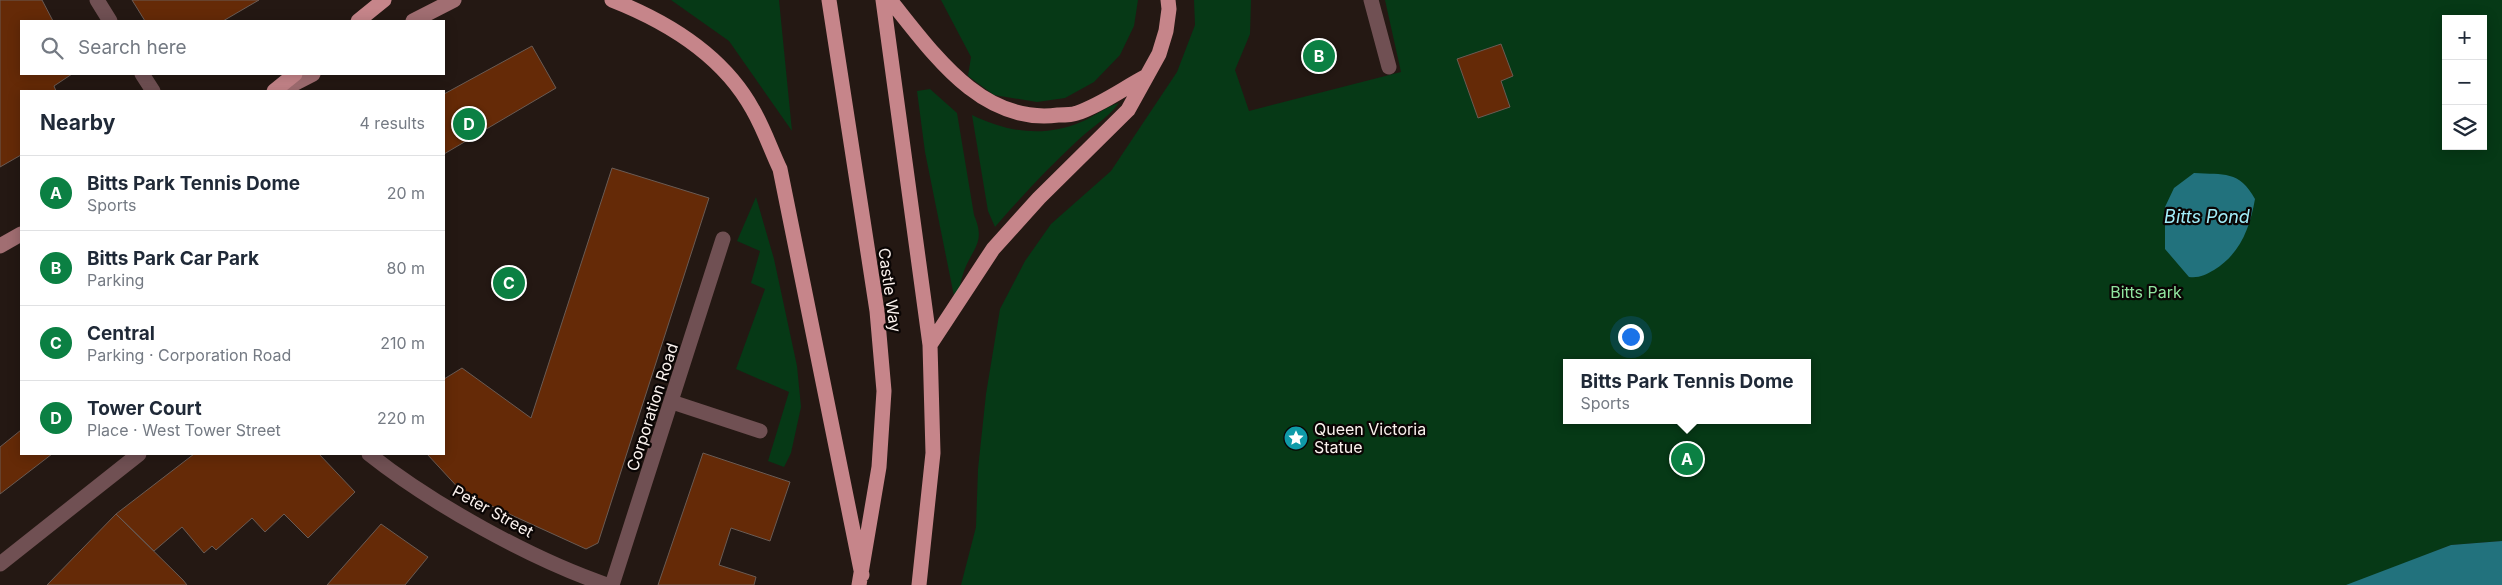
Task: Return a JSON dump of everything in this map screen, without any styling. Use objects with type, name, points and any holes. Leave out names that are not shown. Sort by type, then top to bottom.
[{"type":"main road","points":[[359,20],[384,0]]},
{"type":"main road","points":[[612,0],[651,16],[686,38],[723,67],[753,109],[780,169],[861,580]]},
{"type":"main road","name":"Castle Way","points":[[829,0],[877,311],[884,391],[878,467],[861,580]]},
{"type":"main road","name":"Castle Way","points":[[883,0],[930,346],[933,453],[919,585]]},
{"type":"main road","points":[[890,0],[939,61],[983,99],[1008,111],[1043,117],[1077,113],[1145,77]]},
{"type":"main road","points":[[930,346],[994,249],[1039,198],[1128,110],[1159,54],[1166,30],[1169,9],[1168,0]]},
{"type":"main road","points":[[275,90],[294,75]]},
{"type":"street","points":[[97,0],[109,20]]},
{"type":"street","points":[[415,20],[454,0]]},
{"type":"street","points":[[1371,0],[1389,67]]},
{"type":"street","points":[[143,75],[152,90]]},
{"type":"street","points":[[282,90],[311,75]]},
{"type":"street","points":[[0,246],[20,235]]},
{"type":"street","name":"Corporation Road","points":[[612,585],[723,239]]},
{"type":"street","points":[[672,402],[760,431]]},
{"type":"street","points":[[0,564],[138,455]]},
{"type":"street","name":"Peter Street","points":[[370,455],[395,474],[500,536],[581,576],[607,585]]},
{"type":"green space","points":[[671,0],[779,0],[792,131],[729,41]]},
{"type":"green space","points":[[941,0],[1138,0],[1134,26],[1120,55],[1094,82],[1065,98],[1037,102],[994,95],[968,76],[971,57]]},
{"type":"green space","name":"Bitts Park","points":[[1194,0],[1251,0],[1250,34],[1235,70],[1249,111],[1401,72],[1385,0],[2502,0],[2502,541],[2451,545],[2349,585],[961,585],[976,527],[978,469],[986,394],[1000,309],[1025,261],[1051,224],[1111,171],[1177,72],[1195,25]]},
{"type":"green space","points":[[930,89],[957,113],[974,215],[979,232],[977,244],[963,275],[956,306],[925,152],[917,91]]},
{"type":"green space","points":[[1119,103],[1055,162],[995,227],[988,211],[972,115],[1012,129],[1026,131],[1053,130],[1086,120]]},
{"type":"green space","points":[[756,197],[774,259],[797,366],[801,407],[791,453],[784,467],[768,461],[789,392],[736,369],[765,289],[751,283],[760,251],[737,241]]},
{"type":"water","name":"Bitts Pond","points":[[2194,173],[2230,176],[2243,183],[2255,199],[2247,230],[2231,256],[2223,264],[2202,276],[2189,277],[2165,249],[2165,207],[2174,188]]},
{"type":"water","points":[[2502,541],[2502,585],[2346,585],[2451,545]]},
{"type":"building","points":[[0,0],[42,0],[52,20],[20,20],[20,75],[70,75],[54,86],[56,90],[20,90],[20,156],[0,167]]},
{"type":"building","points":[[132,0],[259,0],[225,20],[144,20]]},
{"type":"building","points":[[1501,44],[1513,76],[1501,81],[1510,107],[1478,118],[1457,59]]},
{"type":"building","points":[[532,46],[556,88],[445,153],[445,93]]},
{"type":"building","points":[[612,168],[709,198],[598,543],[586,549],[463,493],[428,455],[445,455],[445,378],[462,368],[531,418]]},
{"type":"building","points":[[20,431],[20,455],[51,455],[0,494],[0,447]]},
{"type":"building","points":[[703,453],[790,482],[770,541],[731,528],[719,565],[756,577],[754,585],[658,585]]},
{"type":"building","points":[[193,455],[320,455],[355,492],[308,538],[284,514],[265,532],[252,518],[216,550],[212,546],[204,553],[182,527],[154,551],[116,514]]},
{"type":"building","points":[[116,514],[183,580],[187,585],[47,585]]},
{"type":"building","points":[[381,524],[428,557],[405,585],[327,585]]},
{"type":"place","name":"Bitts Park Car Park","points":[[1319,56]]},
{"type":"place","name":"Tower Court","points":[[469,124]]},
{"type":"place","name":"Central","points":[[509,283]]},
{"type":"place","name":"Queen Victoria Statue","points":[[1296,438]]},
{"type":"place","name":"Bitts Park Tennis Dome","points":[[1687,459]]}]
